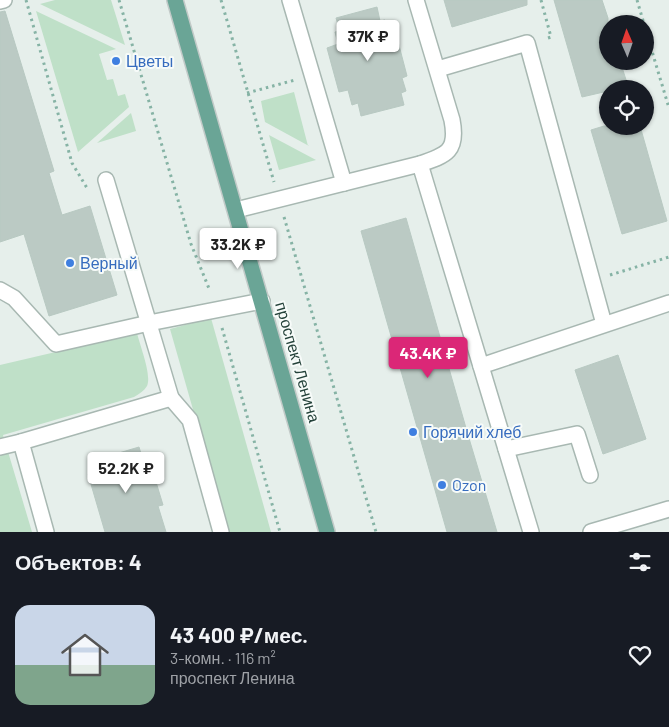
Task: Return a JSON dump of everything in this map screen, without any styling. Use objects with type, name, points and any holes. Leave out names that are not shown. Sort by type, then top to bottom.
[{"type":"main road","name":"проспект Ленина","points":[[175,0],[327,532]]},
{"type":"lane","points":[[0,1],[4,0]]},
{"type":"lane","points":[[290,0],[344,183]]},
{"type":"lane","points":[[236,210],[420,164],[439,158],[452,146],[455,138],[452,120],[416,0]]},
{"type":"lane","points":[[438,69],[527,43],[604,324]]},
{"type":"lane","points":[[420,164],[532,532]]},
{"type":"lane","points":[[106,180],[171,398],[190,420],[221,532]]},
{"type":"lane","points":[[0,290],[14,298],[56,344],[149,322],[262,301]]},
{"type":"lane","points":[[481,366],[669,303]]},
{"type":"lane","points":[[0,447],[171,398]]},
{"type":"lane","points":[[506,449],[577,434],[590,475]]},
{"type":"lane","points":[[21,442],[46,532]]},
{"type":"lane","points":[[591,532],[669,509]]},
{"type":"path","points":[[26,0],[72,163],[88,190]]},
{"type":"path","points":[[119,0],[191,244],[217,310],[280,532]]},
{"type":"path","points":[[221,0],[376,532]]},
{"type":"path","points":[[527,43],[551,38],[541,0]]},
{"type":"path","points":[[637,0],[641,15]]},
{"type":"path","points":[[654,58],[669,108]]},
{"type":"path","points":[[247,93],[312,76]]},
{"type":"path","points":[[592,280],[669,257]]},
{"type":"green space","points":[[55,0],[111,0],[125,45],[40,4]]},
{"type":"green space","points":[[36,11],[116,49],[99,54],[107,80],[113,79],[118,96],[125,94],[129,107],[78,152]]},
{"type":"green space","points":[[294,92],[308,145],[265,122],[261,101]]},
{"type":"green space","points":[[131,113],[136,131],[97,143]]},
{"type":"green space","points":[[269,135],[316,160],[279,170]]},
{"type":"green space","points":[[211,318],[271,532],[228,532],[170,329]]},
{"type":"green space","points":[[137,333],[148,375],[147,386],[141,392],[134,397],[3,435],[32,532],[0,532],[0,365]]},
{"type":"building","points":[[444,0],[527,0],[527,5],[452,27]]},
{"type":"building","points":[[554,0],[602,0],[607,15],[599,15],[599,70],[623,70],[626,80],[599,80],[599,93],[582,97]]},
{"type":"building","points":[[377,7],[380,21],[385,20],[389,32],[395,30],[407,76],[402,78],[406,91],[401,93],[404,105],[361,116],[358,103],[352,105],[348,90],[339,92],[327,48],[338,44],[335,32],[340,31],[336,18]]},
{"type":"building","points":[[5,11],[54,171],[49,173],[62,215],[90,206],[117,295],[49,316],[24,234],[0,242],[0,12]]},
{"type":"building","points":[[599,128],[599,135],[643,135],[667,221],[622,234],[591,130]]},
{"type":"building","points":[[406,218],[497,532],[447,532],[361,231]]},
{"type":"building","points":[[618,355],[646,439],[603,454],[575,370]]},
{"type":"building","points":[[139,447],[150,483],[156,482],[163,505],[158,506],[166,532],[105,532],[88,474],[95,472],[92,461]]},
{"type":"place","name":"Цветы","points":[[116,61]]},
{"type":"place","name":"Верный","points":[[70,263]]},
{"type":"place","name":"Горячий хлеб","points":[[413,432]]},
{"type":"place","name":"Ozon","points":[[442,485]]}]
